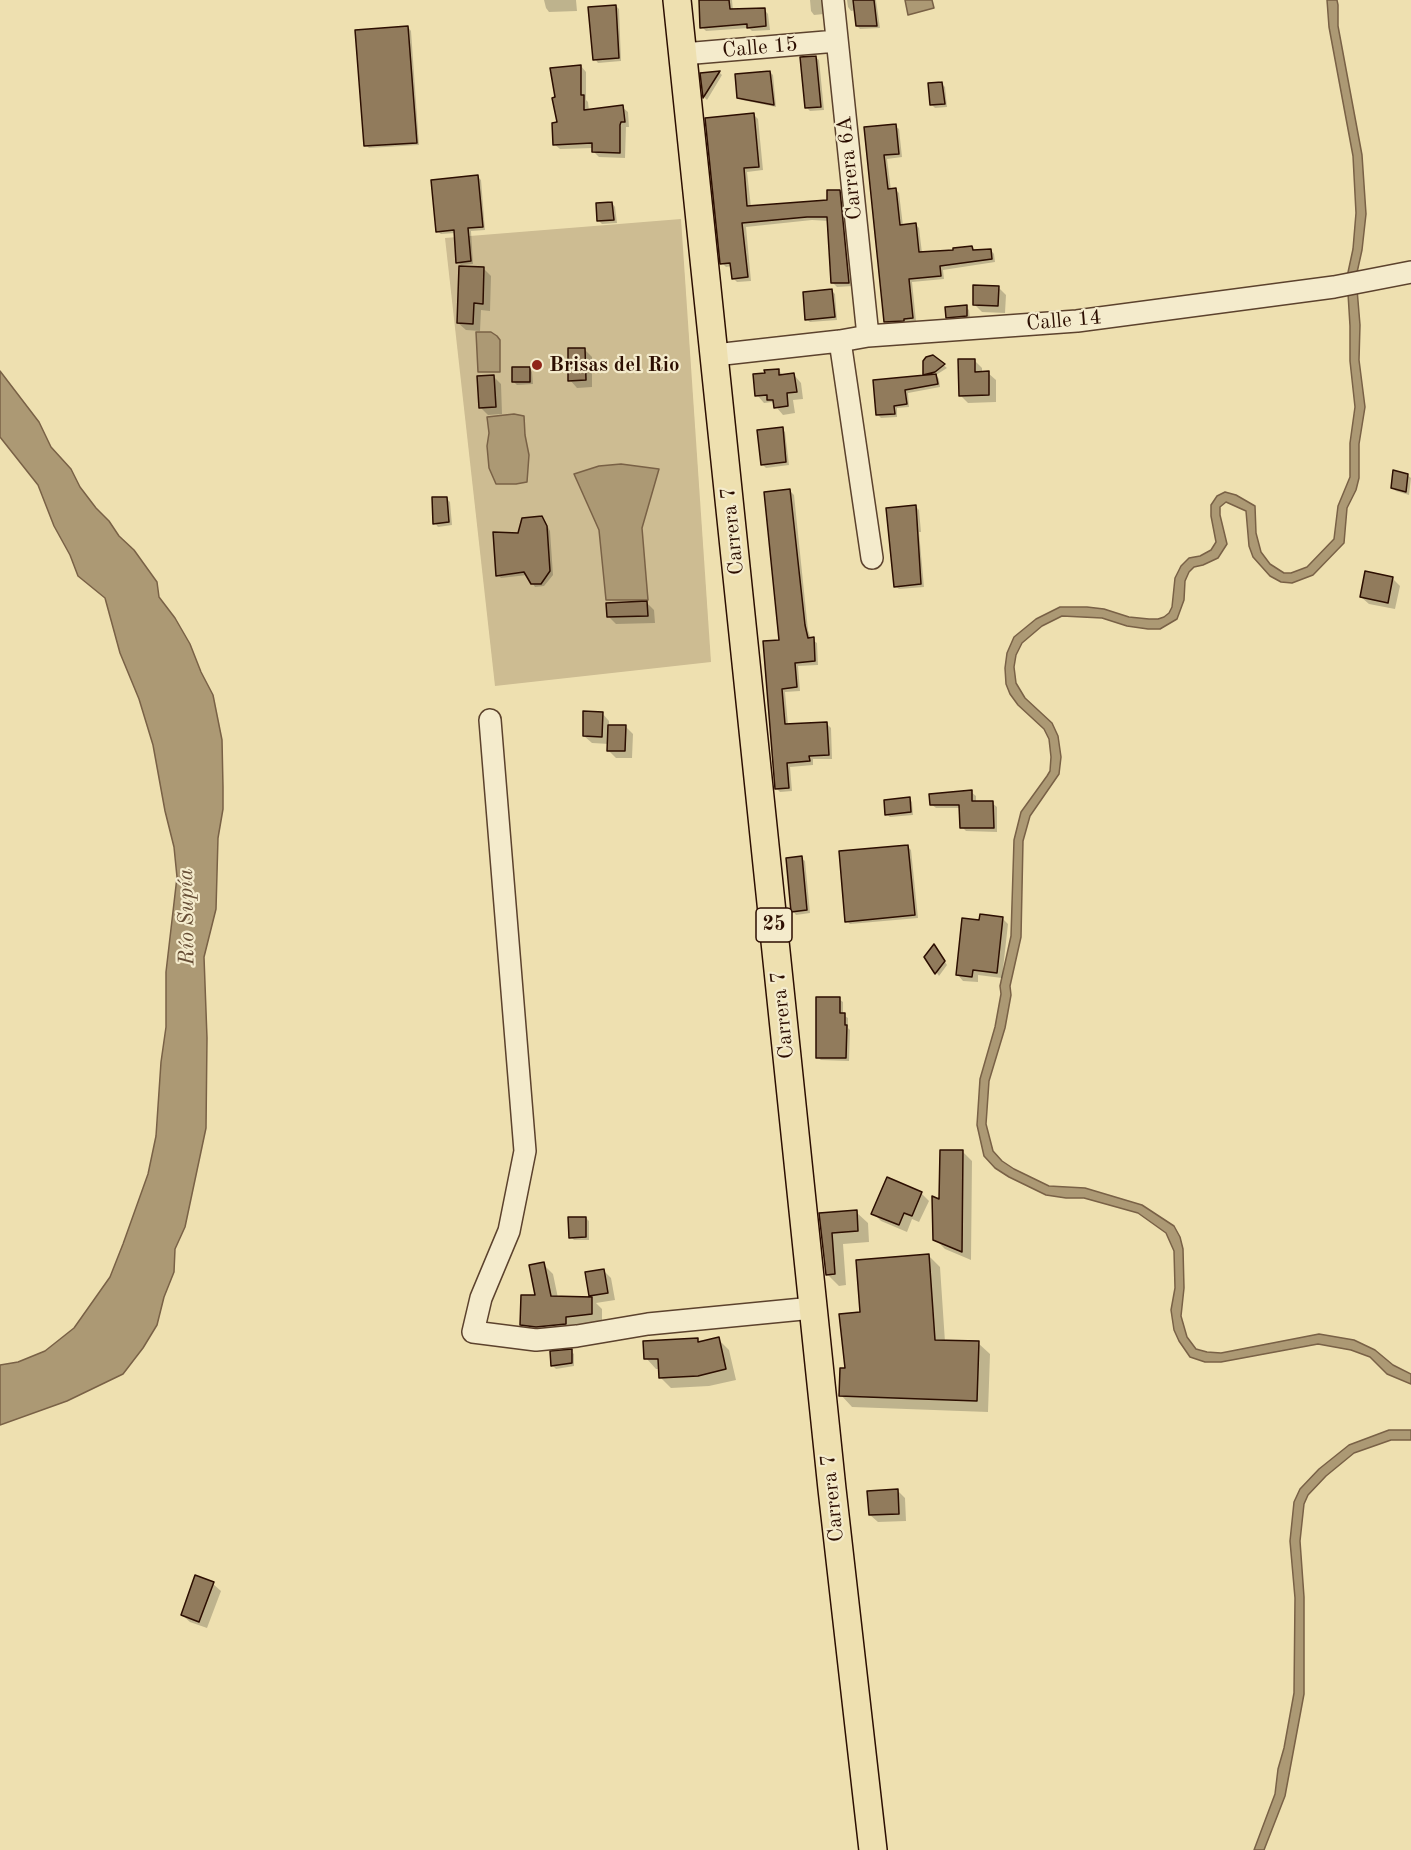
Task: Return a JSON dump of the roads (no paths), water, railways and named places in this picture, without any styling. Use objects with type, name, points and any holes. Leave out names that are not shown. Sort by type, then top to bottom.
[{"type":"main road","name":"Carrera 7","points":[[677,0],[813,1308],[873,1850]]},
{"type":"street","name":"Carrera 6A","points":[[833,0],[868,336]]},
{"type":"street","name":"Calle 15","points":[[683,54],[837,41]]},
{"type":"street","name":"Calle 14","points":[[715,355],[868,336],[1077,321],[1334,287],[1411,272]]},
{"type":"street","points":[[840,341],[872,558]]},
{"type":"street","points":[[490,720],[525,1151],[509,1231],[481,1298],[473,1332],[536,1340],[577,1336],[648,1324],[813,1308]]},
{"type":"water","points":[[905,0],[932,0],[934,8],[908,15]]},
{"type":"water","points":[[1327,0],[1337,0],[1338,5],[1338,26],[1362,155],[1366,214],[1356,277],[1360,325],[1359,360],[1365,407],[1359,444],[1359,478],[1347,508],[1344,543],[1313,575],[1292,583],[1281,582],[1270,576],[1253,557],[1249,546],[1246,511],[1226,502],[1220,507],[1220,515],[1227,544],[1218,558],[1194,567],[1189,572],[1185,581],[1184,600],[1177,619],[1160,629],[1148,629],[1127,626],[1102,618],[1062,616],[1042,626],[1022,643],[1016,655],[1014,667],[1016,683],[1025,698],[1052,723],[1058,736],[1061,757],[1059,774],[1030,816],[1023,841],[1021,937],[1010,986],[1011,995],[1005,1028],[989,1081],[986,1124],[993,1151],[1014,1169],[1049,1186],[1085,1188],[1142,1205],[1174,1226],[1183,1249],[1184,1288],[1181,1316],[1187,1337],[1196,1349],[1221,1353],[1319,1334],[1354,1340],[1375,1350],[1393,1365],[1411,1374],[1411,1384],[1387,1374],[1370,1357],[1351,1350],[1318,1344],[1221,1362],[1205,1362],[1190,1357],[1174,1330],[1171,1310],[1175,1288],[1174,1251],[1166,1233],[1138,1213],[1084,1198],[1046,1195],[1009,1177],[995,1168],[984,1156],[977,1125],[980,1079],[995,1027],[1001,994],[1000,986],[1011,936],[1014,840],[1021,812],[1050,771],[1049,739],[1044,729],[1018,705],[1006,684],[1007,653],[1014,637],[1036,619],[1060,607],[1104,609],[1129,617],[1149,619],[1164,617],[1172,607],[1175,578],[1181,566],[1189,558],[1200,556],[1211,550],[1216,542],[1211,505],[1217,496],[1225,492],[1236,495],[1255,506],[1256,533],[1261,552],[1270,564],[1284,573],[1307,567],[1334,539],[1338,506],[1350,477],[1350,443],[1355,407],[1350,361],[1347,277],[1353,249],[1356,213],[1353,156],[1329,27]]},
{"type":"water","points":[[476,332],[491,332],[500,340],[500,372],[478,372]]},
{"type":"water","name":"Río Supía","points":[[0,371],[39,422],[51,447],[71,469],[80,487],[119,536],[134,550],[157,582],[159,597],[190,644],[213,695],[222,740],[223,809],[218,838],[216,909],[204,957],[207,1038],[206,1128],[185,1227],[175,1249],[174,1272],[164,1297],[157,1325],[123,1374],[67,1401],[0,1425],[0,1365],[18,1362],[45,1351],[74,1328],[110,1277],[148,1174],[156,1136],[166,1027],[166,972],[177,877],[174,847],[153,745],[139,699],[120,653],[105,598],[78,576],[70,555],[54,526],[38,485],[0,437]]},
{"type":"water","points":[[514,414],[524,416],[529,455],[527,482],[496,484],[489,468],[487,417]]},
{"type":"water","points":[[621,464],[659,469],[642,528],[648,600],[606,600],[599,530],[574,474],[599,466]]},
{"type":"water","points":[[1389,1430],[1411,1430],[1411,1440],[1391,1440],[1354,1453],[1326,1476],[1308,1495],[1304,1504],[1300,1541],[1304,1597],[1304,1694],[1285,1796],[1264,1850],[1254,1850],[1275,1794],[1294,1693],[1295,1598],[1290,1541],[1294,1502],[1300,1489],[1319,1469],[1349,1445]]},
{"type":"place","name":"Brisas del Rio","points":[[537,365]]}]
